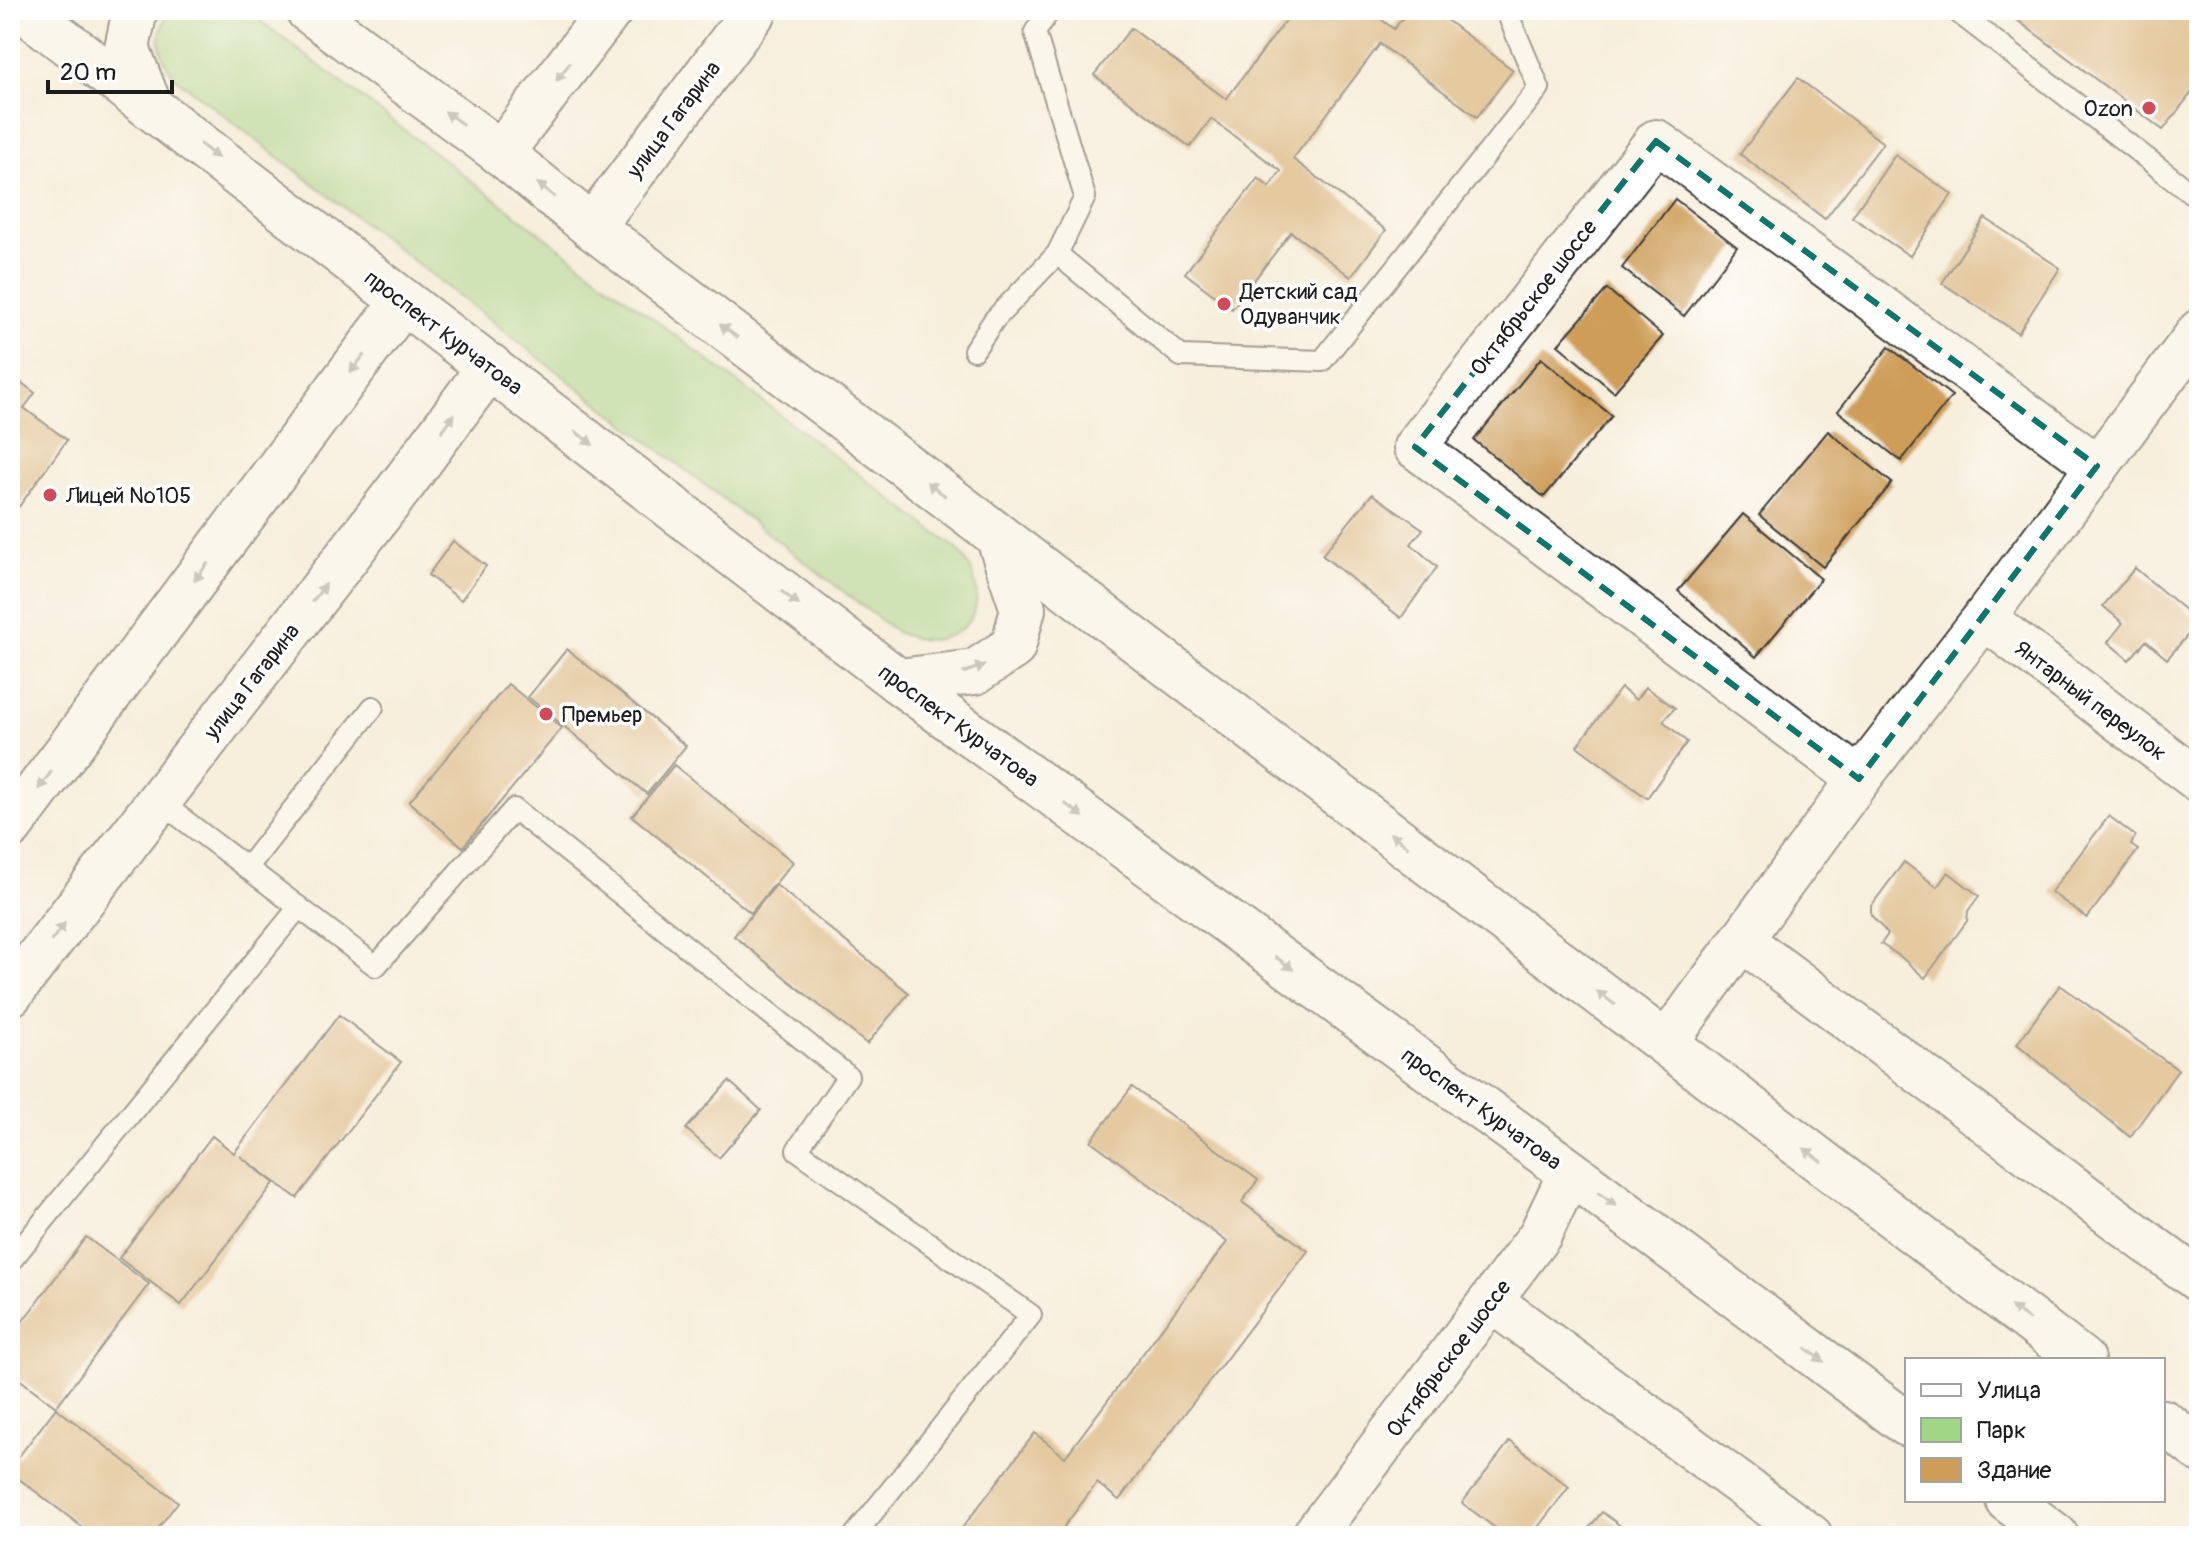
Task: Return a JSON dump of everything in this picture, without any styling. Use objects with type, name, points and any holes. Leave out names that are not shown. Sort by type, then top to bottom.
[{"type":"main road","name":"проспект Курчатова","points":[[24,10],[148,102],[403,302],[898,681],[1570,1172],[1905,1423]]},
{"type":"main road","points":[[135,10],[127,48],[148,102]]},
{"type":"main road","points":[[501,153],[610,10]]},
{"type":"main road","name":"улица Гагарина","points":[[592,227],[755,10]]},
{"type":"main road","points":[[323,17],[592,227],[2079,1358]]},
{"type":"main road","points":[[10,827],[403,302]]},
{"type":"main road","name":"улица Гагарина","points":[[10,994],[406,480],[490,366]]},
{"type":"main road","points":[[898,681],[975,672],[1013,647],[1023,609],[998,536]]},
{"type":"main road","points":[[2165,1424],[2199,1449]]},
{"type":"main road","points":[[2011,1502],[2056,1536]]},
{"type":"street","name":"Октябрьское шоссе","points":[[1859,779],[1415,447],[1656,141],[2097,466]]},
{"type":"street","points":[[1666,1043],[1859,779],[2199,331]]},
{"type":"street","name":"Янтарный переулок","points":[[1984,618],[2199,781]]},
{"type":"street","points":[[1743,941],[2199,1281]]},
{"type":"street","name":"Октябрьское шоссе","points":[[1313,1536],[1540,1235],[1570,1172]]},
{"type":"street","points":[[1491,1301],[1811,1536]]},
{"type":"lane","points":[[974,350],[994,320],[1057,254],[1085,197],[1035,32],[1050,10]]},
{"type":"lane","points":[[1057,254],[1181,356],[1322,361],[1539,88],[1506,10]]},
{"type":"lane","points":[[1955,10],[2199,199]]},
{"type":"lane","points":[[247,868],[373,707]]},
{"type":"lane","points":[[159,801],[376,966],[514,809],[848,1076],[797,1150],[1031,1315],[854,1536]]},
{"type":"lane","points":[[10,1262],[299,907]]},
{"type":"highlighted area","points":[[1656,141],[2097,466],[1859,779],[1415,447]]},
{"type":"green space","points":[[170,10],[246,10],[957,549],[971,569],[976,588],[975,606],[968,621],[956,632],[940,639],[919,639],[896,632],[177,79],[166,63],[160,46],[161,28]]},
{"type":"building","points":[[1294,10],[1369,10],[1394,29],[1409,10],[1433,10],[1513,70],[1477,117],[1380,44],[1293,159],[1386,230],[1351,277],[1291,232],[1232,309],[1185,273],[1258,178],[1269,187],[1281,171],[1211,119],[1190,147],[1094,75],[1131,28],[1226,99]]},
{"type":"building","points":[[2004,10],[2199,10],[2199,83],[2163,130]]},
{"type":"building","points":[[1798,78],[1883,143],[1825,219],[1740,154]]},
{"type":"building","points":[[1895,155],[1952,194],[1910,256],[1852,217]]},
{"type":"building","points":[[1675,199],[1737,247],[1684,316],[1622,268]]},
{"type":"building","points":[[1985,218],[2060,268],[2018,333],[1942,283]]},
{"type":"building","points":[[1607,289],[1663,336],[1614,392],[1558,345]]},
{"type":"building","points":[[1889,347],[1952,396],[1901,461],[1838,411]]},
{"type":"building","points":[[1541,358],[1612,416],[1544,497],[1474,440]]},
{"type":"building","points":[[10,374],[35,393],[24,408],[67,440],[10,519]]},
{"type":"building","points":[[1828,431],[1892,483],[1823,567],[1759,515]]},
{"type":"building","points":[[1372,494],[1423,529],[1411,544],[1437,567],[1401,618],[1322,555]]},
{"type":"building","points":[[1743,514],[1821,579],[1756,657],[1678,591]]},
{"type":"building","points":[[453,541],[486,566],[461,600],[428,575]]},
{"type":"building","points":[[2135,568],[2199,622],[2167,659],[2146,641],[2129,660],[2108,642],[2123,623],[2103,606]]},
{"type":"building","points":[[567,649],[686,746],[647,794],[528,697]]},
{"type":"building","points":[[508,684],[562,728],[463,847],[409,802]]},
{"type":"building","points":[[1645,687],[1675,708],[1663,721],[1687,742],[1647,798],[1577,746],[1621,688],[1636,700]]},
{"type":"building","points":[[674,765],[793,862],[751,913],[632,816]]},
{"type":"building","points":[[2109,816],[2135,836],[2131,845],[2138,850],[2087,918],[2051,892]]},
{"type":"building","points":[[1904,862],[1937,887],[1948,872],[1979,896],[1968,911],[1967,921],[1925,978],[1881,944],[1888,934],[1871,915],[1871,906]]},
{"type":"building","points":[[776,885],[909,993],[867,1044],[734,936]]},
{"type":"building","points":[[2060,985],[2178,1070],[2130,1137],[2017,1044]]},
{"type":"building","points":[[339,1015],[401,1062],[297,1198],[240,1156],[274,1183],[181,1305],[119,1258],[212,1136],[234,1153]]},
{"type":"building","points":[[729,1081],[761,1110],[719,1158],[686,1129]]},
{"type":"building","points":[[1132,1087],[1258,1180],[1242,1202],[1308,1251],[1119,1500],[1097,1483],[1057,1536],[956,1536],[1035,1433],[1065,1457],[1227,1242],[1091,1141]]},
{"type":"building","points":[[86,1237],[149,1284],[56,1407],[10,1372],[10,1338]]},
{"type":"building","points":[[56,1408],[178,1502],[152,1536],[94,1536],[10,1472]]},
{"type":"building","points":[[1510,1441],[1569,1487],[1531,1536],[1506,1536],[1462,1503]]},
{"type":"building","points":[[1602,1512],[1634,1536],[1583,1536]]},
{"type":"place","name":"Ozon","points":[[2149,108]]},
{"type":"place","name":"Детский сад Одуванчик","points":[[1224,304]]},
{"type":"place","name":"Лицей №105","points":[[50,495]]},
{"type":"place","name":"Премьер","points":[[546,714]]}]
